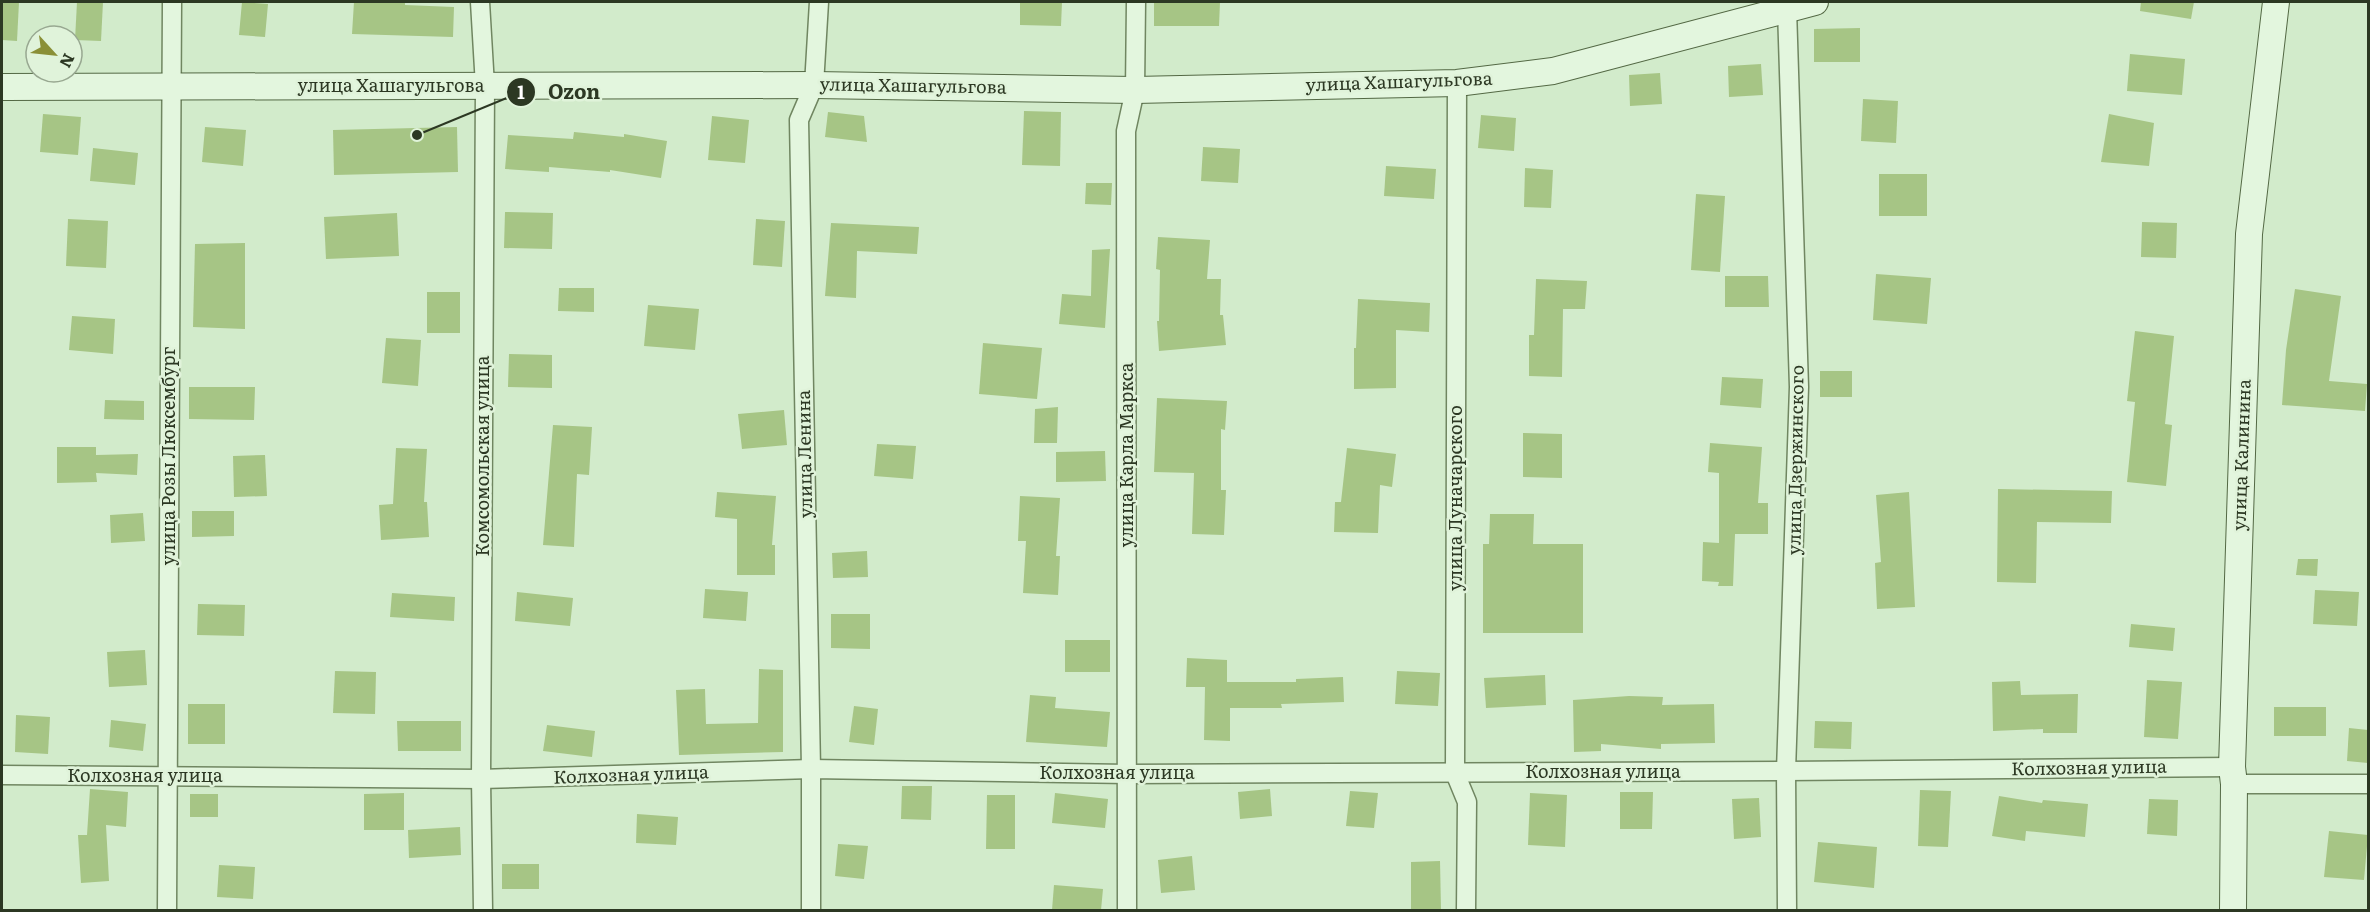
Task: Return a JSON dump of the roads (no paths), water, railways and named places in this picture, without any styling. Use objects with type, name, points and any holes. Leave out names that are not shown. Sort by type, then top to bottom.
[{"type":"main road","name":"улица Хашагульгова","points":[[2,87],[814,85],[1135,90],[1458,83],[1553,71],[1815,2]]},
{"type":"main road","name":"улица Калинина","points":[[2233,910],[2233,775],[2249,234],[2276,2]]},
{"type":"street","name":"улица Розы Люксембург","points":[[167,910],[172,2]]},
{"type":"street","name":"Комсомольская улица","points":[[480,2],[485,86],[481,779],[483,910]]},
{"type":"street","name":"улица Ленина","points":[[811,910],[811,769],[799,120],[814,85],[819,2]]},
{"type":"street","name":"улица Карла Маркса","points":[[1127,910],[1126,131],[1135,90],[1136,2]]},
{"type":"street","name":"улица Дзержинского","points":[[1787,9],[1799,387],[1786,771],[1787,910]]},
{"type":"street","name":"улица Луначарского","points":[[1458,83],[1455,773],[1467,802],[1466,910]]},
{"type":"street","name":"Колхозная улица","points":[[2,775],[481,779],[811,769],[1128,774],[1786,771],[2233,775],[2368,784]]},
{"type":"place","name":"Ozon","points":[[417,135]]}]
